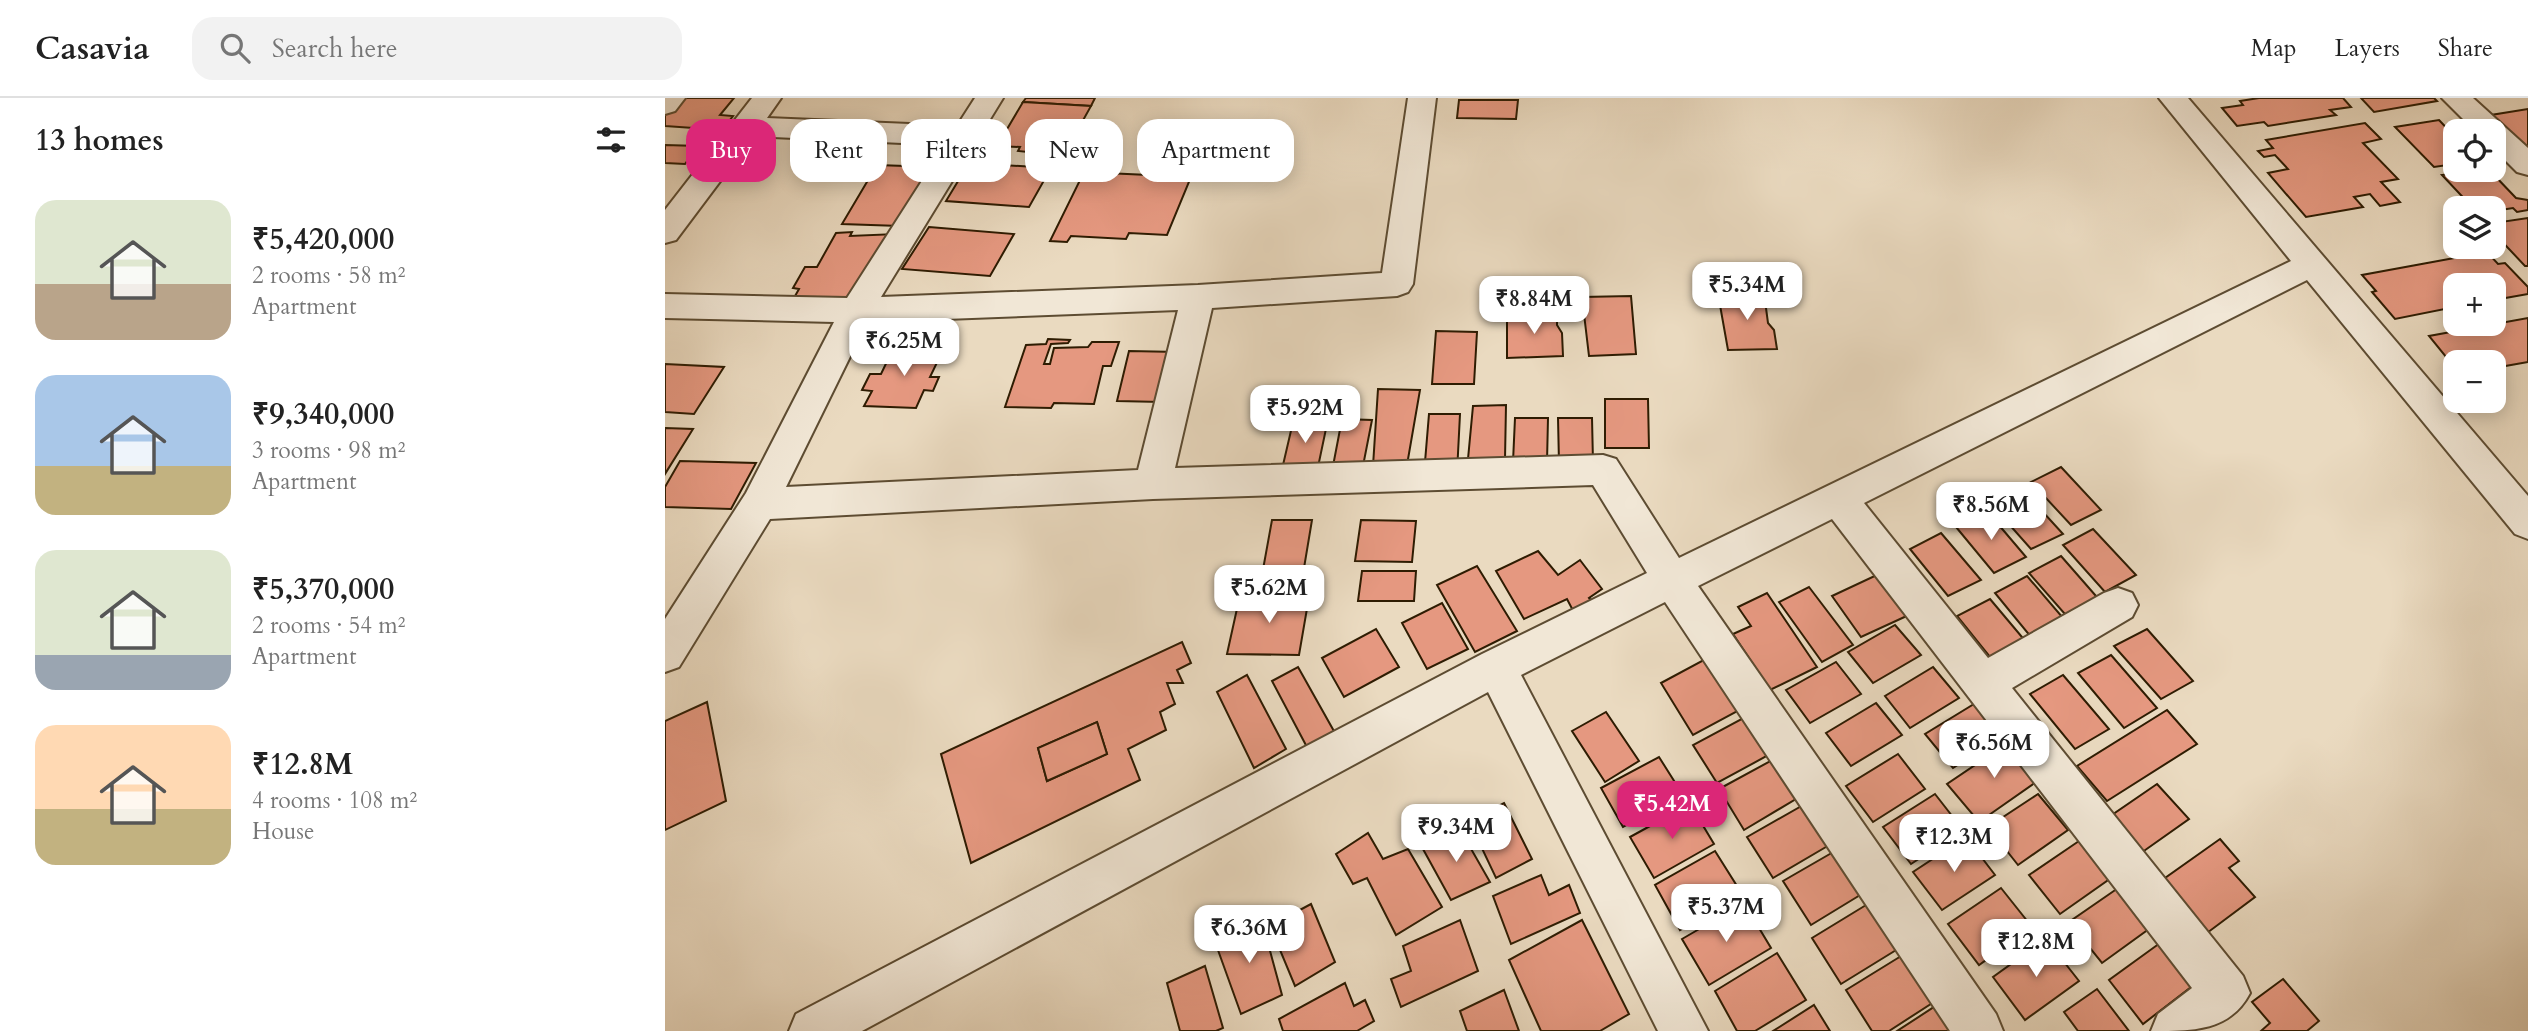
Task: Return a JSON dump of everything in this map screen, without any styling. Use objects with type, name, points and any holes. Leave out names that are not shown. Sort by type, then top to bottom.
[{"type":"street","points":[[665,105],[671,98]]},
{"type":"street","points":[[751,119],[767,98]]},
{"type":"street","points":[[976,119],[989,98]]},
{"type":"street","points":[[665,306],[856,310],[1198,297],[1397,284],[1422,98]]},
{"type":"street","points":[[2173,98],[2528,523]]},
{"type":"street","points":[[2456,98],[2479,119]]},
{"type":"street","points":[[776,127],[901,133]]},
{"type":"street","points":[[2506,144],[2528,165]]},
{"type":"street","points":[[665,654],[759,504],[856,310],[936,182]]},
{"type":"street","points":[[665,232],[680,193]]},
{"type":"street","points":[[813,1031],[1496,667],[2312,264]]},
{"type":"street","points":[[1153,484],[1198,297]]},
{"type":"street","points":[[759,504],[1153,484],[1603,470],[1672,580],[1979,1031]]},
{"type":"street","points":[[1838,498],[2226,993],[2175,1031]]},
{"type":"street","points":[[1983,683],[2118,606]]},
{"type":"street","points":[[1496,667],[1671,1026]]},
{"type":"building","points":[[679,98],[734,98],[720,115],[733,116],[731,119],[686,119],[686,127],[665,126],[665,114]]},
{"type":"building","points":[[1026,98],[1095,98],[1091,106],[1023,102]]},
{"type":"building","points":[[2259,98],[2343,98],[2351,107],[2330,110],[2336,115],[2268,126],[2264,122],[2237,126],[2222,108],[2243,105],[2240,101]]},
{"type":"building","points":[[2361,98],[2434,98],[2437,101],[2374,112]]},
{"type":"building","points":[[1459,100],[1518,100],[1516,119],[1457,118]]},
{"type":"building","points":[[1023,102],[1091,106],[1084,119],[1025,119],[1025,152],[1018,151],[1020,147],[1011,147],[1011,122]]},
{"type":"building","points":[[2528,109],[2528,150],[2506,129],[2506,119],[2495,119],[2491,115]]},
{"type":"building","points":[[2439,120],[2443,124],[2443,166],[2434,167],[2395,127]]},
{"type":"building","points":[[2365,123],[2381,139],[2363,143],[2398,179],[2381,182],[2400,202],[2380,206],[2370,194],[2354,197],[2363,207],[2306,217],[2268,173],[2288,169],[2275,155],[2264,157],[2258,151],[2273,148],[2266,140]]},
{"type":"building","points":[[665,145],[686,146],[685,164],[665,163]]},
{"type":"building","points":[[887,165],[901,166],[901,182],[925,182],[900,226],[842,224],[867,182],[887,182]]},
{"type":"building","points":[[1011,166],[1025,166],[1025,182],[1043,182],[1029,207],[946,201],[958,182],[1011,182]]},
{"type":"building","points":[[1123,174],[1137,174],[1137,182],[1189,182],[1167,235],[1129,233],[1126,239],[1071,236],[1067,242],[1050,241],[1079,182],[1123,182]]},
{"type":"building","points":[[2449,182],[2501,182],[2516,198],[2528,200],[2528,210],[2517,212],[2513,208],[2506,209],[2506,196],[2462,196]]},
{"type":"building","points":[[2528,218],[2528,266],[2506,246],[2506,221]]},
{"type":"building","points":[[929,227],[1014,234],[990,276],[902,269]]},
{"type":"building","points":[[852,232],[850,236],[896,234],[859,305],[790,305],[799,289],[793,288],[805,267],[817,267],[836,233]]},
{"type":"building","points":[[2449,259],[2493,259],[2498,264],[2505,263],[2528,287],[2528,294],[2506,298],[2506,273],[2443,273],[2443,309],[2395,319],[2372,292],[2376,291],[2362,275]]},
{"type":"building","points":[[1764,293],[1768,323],[1774,330],[1777,349],[1728,350],[1718,294]]},
{"type":"building","points":[[1631,296],[1636,354],[1589,356],[1582,297]]},
{"type":"building","points":[[1557,312],[1557,325],[1562,333],[1563,356],[1507,358],[1507,314]]},
{"type":"building","points":[[2528,318],[2528,362],[2506,366],[2506,350],[2443,350],[2443,353],[2429,336],[2443,333],[2443,336],[2506,336],[2506,322]]},
{"type":"building","points":[[1436,331],[1477,332],[1474,384],[1432,384]]},
{"type":"building","points":[[1048,339],[1070,340],[1068,343],[1051,344],[1044,364],[1050,364],[1054,348],[1088,347],[1092,342],[1119,342],[1111,366],[1103,366],[1094,404],[1054,403],[1051,408],[1005,407],[1026,345],[1046,344]]},
{"type":"building","points":[[894,347],[944,348],[930,377],[939,377],[933,391],[924,390],[916,408],[864,406],[872,391],[862,390],[870,374],[881,374]]},
{"type":"building","points":[[1129,351],[1178,352],[1162,402],[1117,401]]},
{"type":"building","points":[[665,364],[724,367],[694,414],[665,412]]},
{"type":"building","points":[[1378,389],[1420,390],[1407,465],[1373,466]]},
{"type":"building","points":[[1605,399],[1648,399],[1649,448],[1605,448]]},
{"type":"building","points":[[1506,405],[1505,459],[1468,459],[1473,406]]},
{"type":"building","points":[[1429,414],[1460,414],[1457,473],[1424,474]]},
{"type":"building","points":[[1515,418],[1548,418],[1547,462],[1513,462]]},
{"type":"building","points":[[1558,418],[1592,418],[1593,462],[1559,463]]},
{"type":"building","points":[[1342,419],[1372,420],[1363,466],[1333,466]]},
{"type":"building","points":[[1293,422],[1327,424],[1318,467],[1283,465]]},
{"type":"building","points":[[665,428],[693,429],[665,474]]},
{"type":"building","points":[[680,461],[756,463],[731,509],[665,507],[665,487]]},
{"type":"building","points":[[2061,467],[2101,510],[2071,525],[2031,482]]},
{"type":"building","points":[[2022,489],[2063,534],[2031,549],[1992,505]]},
{"type":"building","points":[[1987,511],[2026,557],[1994,573],[1956,527]]},
{"type":"building","points":[[1272,520],[1312,520],[1301,586],[1260,586]]},
{"type":"building","points":[[1361,520],[1416,521],[1412,562],[1355,561]]},
{"type":"building","points":[[2093,529],[2136,575],[2105,592],[2063,545]]},
{"type":"building","points":[[1941,533],[1981,580],[1948,596],[1910,549]]},
{"type":"building","points":[[1538,551],[1558,575],[1580,560],[1602,589],[1589,598],[1596,606],[1579,622],[1567,599],[1524,619],[1496,571]]},
{"type":"building","points":[[2061,556],[2103,604],[2071,621],[2029,573]]},
{"type":"building","points":[[1477,566],[1517,631],[1475,652],[1437,585]]},
{"type":"building","points":[[1362,571],[1416,571],[1414,601],[1358,601]]},
{"type":"building","points":[[1881,573],[1911,614],[1861,637],[1832,596]]},
{"type":"building","points":[[2027,576],[2069,625],[2036,643],[1995,593]]},
{"type":"building","points":[[1809,587],[1853,645],[1822,662],[1779,602]]},
{"type":"building","points":[[1767,593],[1817,667],[1770,690],[1733,634],[1751,626],[1738,607]]},
{"type":"building","points":[[1240,595],[1309,597],[1299,655],[1227,654]]},
{"type":"building","points":[[1990,599],[2032,649],[1998,667],[1957,616]]},
{"type":"building","points":[[1442,603],[1468,649],[1427,669],[1402,623]]},
{"type":"building","points":[[1895,625],[1921,655],[1873,683],[1848,652]]},
{"type":"building","points":[[1376,629],[1399,667],[1344,697],[1322,658]]},
{"type":"building","points":[[2147,629],[2193,681],[2161,699],[2114,646]]},
{"type":"building","points":[[1182,642],[1191,663],[1177,670],[1183,683],[1167,683],[1175,704],[1160,712],[1166,730],[1128,749],[1140,780],[971,863],[941,754]],"holes":[[[1097,722],[1107,754],[1047,781],[1038,748]]]},
{"type":"building","points":[[1713,655],[1747,706],[1693,735],[1661,683]]},
{"type":"building","points":[[2111,655],[2157,708],[2124,728],[2078,673]]},
{"type":"building","points":[[1836,662],[1861,694],[1810,723],[1786,690]]},
{"type":"building","points":[[1298,667],[1335,733],[1308,749],[1272,681]]},
{"type":"building","points":[[1933,667],[1959,698],[1910,728],[1885,696]]},
{"type":"building","points":[[1247,675],[1286,749],[1254,768],[1217,692]]},
{"type":"building","points":[[2063,675],[2109,729],[2075,749],[2030,694]]},
{"type":"building","points":[[707,702],[726,801],[665,830],[665,721]]},
{"type":"building","points":[[1876,703],[1902,735],[1851,766],[1826,733]]},
{"type":"building","points":[[1974,704],[2001,737],[1953,768],[1925,734]]},
{"type":"building","points":[[2167,710],[2197,744],[2107,801],[2077,766]]},
{"type":"building","points":[[1606,712],[1639,761],[1605,782],[1572,731]]},
{"type":"building","points":[[1749,715],[1774,752],[1717,783],[1693,745]]},
{"type":"building","points":[[1097,722],[1107,754],[1047,781],[1038,748]]},
{"type":"building","points":[[2018,736],[2036,782],[1979,822],[1947,784]]},
{"type":"building","points":[[1898,754],[1925,789],[1873,822],[1846,786]]},
{"type":"building","points":[[1659,757],[1683,795],[1623,827],[1601,788]]},
{"type":"building","points":[[1776,758],[1801,796],[1744,830],[1719,789]]},
{"type":"building","points":[[2157,784],[2189,819],[2141,853],[2109,817]]},
{"type":"building","points":[[1935,794],[1963,830],[1911,864],[1883,827]]},
{"type":"building","points":[[2038,794],[2068,830],[2018,865],[1988,827]]},
{"type":"building","points":[[1504,803],[1532,859],[1496,878],[1469,821]]},
{"type":"building","points":[[1690,804],[1714,844],[1654,878],[1630,837]]},
{"type":"building","points":[[1805,804],[1831,844],[1773,878],[1747,837]]},
{"type":"building","points":[[1458,826],[1490,882],[1451,900],[1423,849]]},
{"type":"building","points":[[1368,833],[1383,859],[1408,849],[1442,907],[1396,935],[1367,878],[1353,884],[1336,854]]},
{"type":"building","points":[[1966,837],[1995,875],[1942,910],[1913,872]]},
{"type":"building","points":[[2220,839],[2239,861],[2229,868],[2255,897],[2203,936],[2158,883]]},
{"type":"building","points":[[2079,841],[2111,878],[2060,914],[2029,875]]},
{"type":"building","points":[[1842,847],[1870,889],[1811,925],[1783,881]]},
{"type":"building","points":[[1715,851],[1742,894],[1680,930],[1655,885]]},
{"type":"building","points":[[1541,875],[1549,895],[1569,885],[1580,913],[1511,944],[1493,896]]},
{"type":"building","points":[[2121,886],[2153,926],[2102,963],[2069,922]]},
{"type":"building","points":[[2001,888],[2032,927],[1979,965],[1948,924]]},
{"type":"building","points":[[1871,902],[1901,947],[1841,984],[1812,938]]},
{"type":"building","points":[[1744,903],[1771,948],[1709,985],[1682,939]]},
{"type":"building","points":[[1311,904],[1335,962],[1295,986],[1270,926]]},
{"type":"building","points":[[1260,914],[1282,995],[1241,1014],[1214,939]]},
{"type":"building","points":[[1460,920],[1478,971],[1401,1007],[1391,979],[1411,971],[1403,946]]},
{"type":"building","points":[[1582,920],[1629,1014],[1600,1031],[1541,1031],[1509,960]]},
{"type":"building","points":[[2046,939],[2079,981],[2025,1020],[1993,977]]},
{"type":"building","points":[[2160,943],[2195,984],[2143,1024],[2109,980]]},
{"type":"building","points":[[1777,953],[1806,1000],[1755,1031],[1737,1031],[1715,991]]},
{"type":"building","points":[[1906,953],[1937,1000],[1889,1031],[1872,1031],[1846,990]]},
{"type":"building","points":[[1205,966],[1223,1028],[1216,1031],[1180,1031],[1167,983]]},
{"type":"building","points":[[2283,979],[2319,1021],[2307,1031],[2261,1031],[2270,1023],[2252,1002]]},
{"type":"building","points":[[1345,983],[1354,1006],[1365,1000],[1374,1021],[1357,1031],[1283,1031],[1279,1019]]},
{"type":"building","points":[[2097,989],[2129,1031],[2078,1031],[2064,1012]]},
{"type":"building","points":[[1504,990],[1519,1031],[1467,1031],[1460,1011]]},
{"type":"building","points":[[1814,1005],[1830,1031],[1773,1031]]},
{"type":"building","points":[[1934,1007],[1950,1031],[1897,1031]]}]
